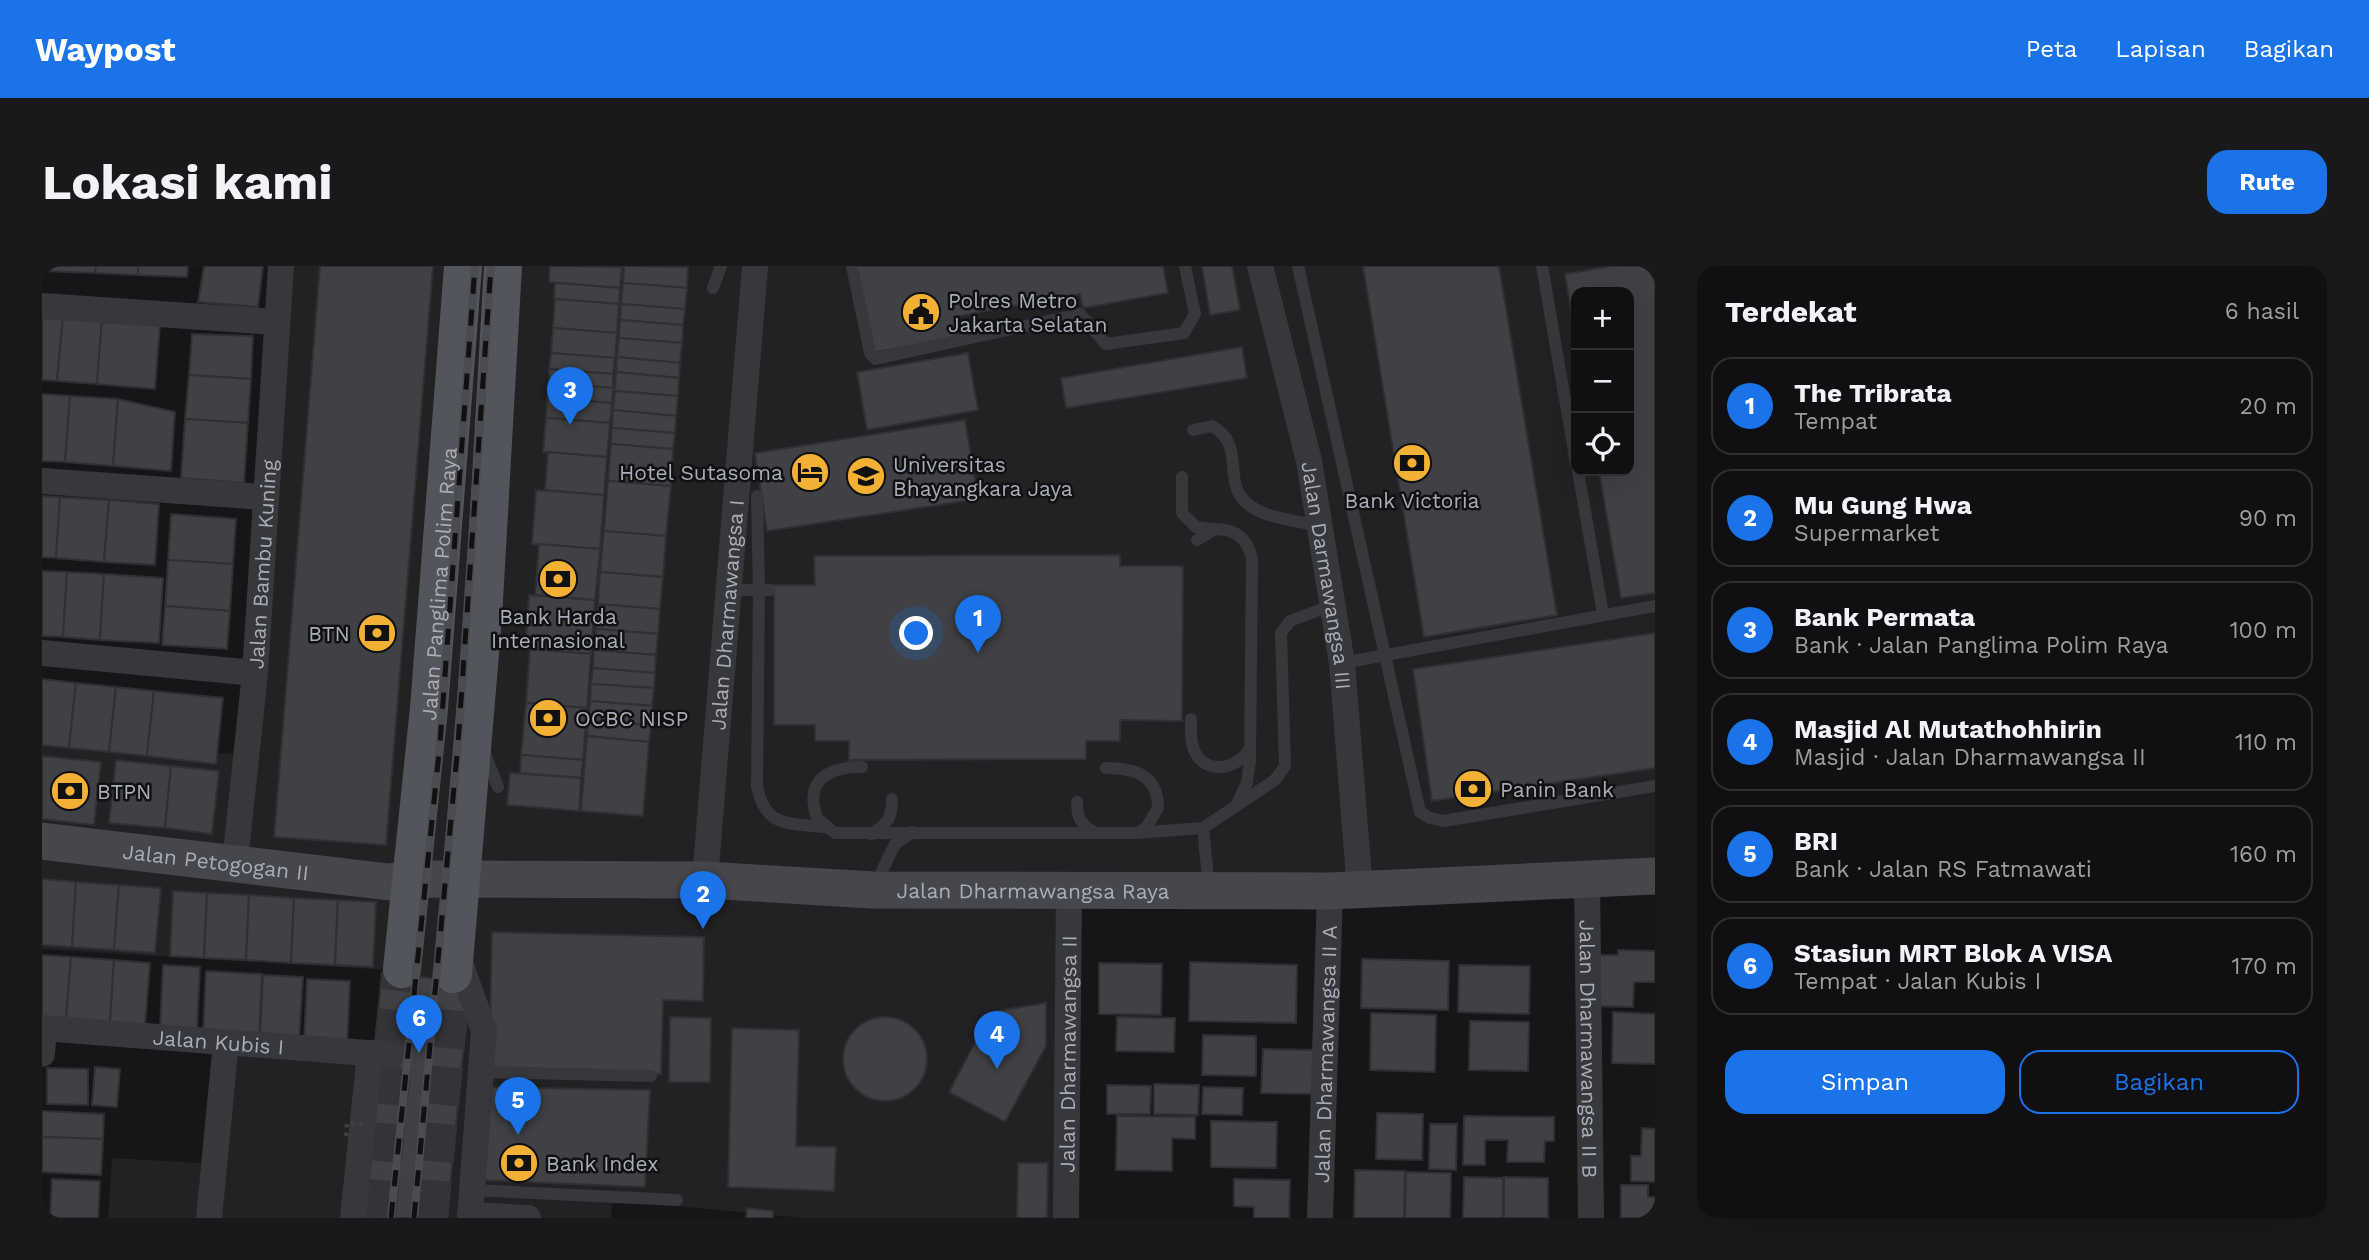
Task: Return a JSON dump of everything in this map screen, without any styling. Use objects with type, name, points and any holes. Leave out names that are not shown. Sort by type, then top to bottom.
[{"type":"main road","name":"Jalan Panglima Polim Raya","points":[[402,969],[403,887],[435,615],[463,266]]},
{"type":"main road","points":[[454,963],[483,618],[503,266]]},
{"type":"main road","points":[[435,615],[483,618]]},
{"type":"street","name":"Jalan Bambu Kuning","points":[[235,862],[254,673],[281,266]]},
{"type":"street","name":"Jalan Dharmawangsa I","points":[[705,880],[755,266]]},
{"type":"street","name":"Jalan Darmawangsa III","points":[[1260,266],[1309,461],[1342,663],[1345,890]]},
{"type":"street","points":[[42,306],[276,322]]},
{"type":"street","points":[[42,481],[264,497]]},
{"type":"street","points":[[42,653],[254,673]]},
{"type":"street","name":"Jalan Petogogan II","points":[[42,841],[235,862],[403,887]]},
{"type":"street","name":"Jalan Dharmawangsa Raya","points":[[403,887],[462,879],[705,880],[873,890],[1345,890],[1655,876]]},
{"type":"street","name":"Jalan Dharmawangsa II B","points":[[1587,879],[1591,1218]]},
{"type":"street","name":"Jalan Dharmawangsa II","points":[[1066,1218],[1069,888]]},
{"type":"street","name":"Jalan Dharmawangsa II A","points":[[1320,1218],[1345,890]]},
{"type":"street","points":[[454,963],[484,1030],[471,1207],[528,1218]]},
{"type":"street","name":"Jalan Kubis I","points":[[43,1037],[226,1042],[382,1054],[353,1218]]},
{"type":"street","points":[[209,1218],[226,1042]]},
{"type":"lane","points":[[713,288],[722,266]]},
{"type":"lane","points":[[852,266],[870,353],[875,359],[1080,314],[1106,344],[1184,333],[1195,314],[1185,266]]},
{"type":"lane","points":[[1298,266],[1417,807],[1424,816],[1443,821],[1655,786]]},
{"type":"lane","points":[[1542,266],[1571,434]]},
{"type":"lane","points":[[1193,430],[1212,426],[1226,436],[1233,454],[1233,484],[1244,501],[1256,511],[1320,526]]},
{"type":"lane","points":[[1579,476],[1603,614]]},
{"type":"lane","points":[[1182,477],[1182,513],[1196,527],[1236,533],[1244,539],[1252,559],[1250,748],[1247,783],[1236,806]]},
{"type":"lane","points":[[757,496],[764,590],[757,786],[760,806],[771,817],[782,822],[824,827],[846,835],[912,832],[1136,833],[1203,828],[1275,780],[1285,766],[1281,633],[1290,621],[1333,605]]},
{"type":"lane","points":[[1197,540],[1205,533],[1219,529]]},
{"type":"lane","points":[[730,590],[764,590]]},
{"type":"lane","points":[[1342,663],[1655,606]]},
{"type":"lane","points":[[1191,719],[1193,749],[1206,764],[1227,768],[1237,764],[1250,748]]},
{"type":"lane","points":[[474,725],[498,787]]},
{"type":"lane","points":[[824,827],[813,807],[817,784],[835,769],[862,767]]},
{"type":"lane","points":[[1106,768],[1136,770],[1154,785],[1158,808],[1146,828],[1136,833]]},
{"type":"lane","points":[[871,834],[885,826],[892,816],[892,799]]},
{"type":"lane","points":[[1077,802],[1077,816],[1083,826],[1097,833]]},
{"type":"lane","points":[[1203,828],[1209,890]]},
{"type":"lane","points":[[873,890],[895,844],[912,832]]},
{"type":"lane","points":[[482,1072],[652,1076]]},
{"type":"lane","points":[[471,1207],[677,1200]]},
{"type":"path","points":[[346,1136],[348,1123],[367,1125]]},
{"type":"shaded area","points":[[293,266],[1655,266],[1655,882],[1069,896],[1066,1218],[803,1218],[612,1200],[611,1218],[216,1218],[229,1059],[240,1051],[377,1051],[390,970],[42,949],[42,734],[214,754],[249,753]]},
{"type":"shaded area","points":[[112,1158],[201,1163],[197,1218],[108,1218]]},
{"type":"building","points":[[42,266],[96,266],[95,273],[42,271]]},
{"type":"building","points":[[96,266],[138,266],[138,275],[95,273]]},
{"type":"building","points":[[138,266],[188,266],[187,277],[138,275]]},
{"type":"building","points":[[204,266],[263,266],[258,307],[198,302]]},
{"type":"building","points":[[320,266],[433,266],[386,845],[274,837]]},
{"type":"building","points":[[550,266],[622,267],[620,288],[549,282]]},
{"type":"building","points":[[624,266],[688,267],[687,288],[623,283]]},
{"type":"building","name":"Polres Metro Jakarta Selatan","points":[[856,266],[1163,266],[1168,293],[1083,308],[1080,294],[954,317],[958,337],[872,353]]},
{"type":"building","points":[[1202,266],[1232,266],[1240,310],[1210,315]]},
{"type":"building","points":[[1363,266],[1499,266],[1557,615],[1424,637]]},
{"type":"building","points":[[1612,266],[1655,266],[1655,593],[1621,598],[1600,476],[1634,476],[1634,287],[1571,287],[1571,311],[1565,274]]},
{"type":"building","points":[[555,283],[620,288],[619,304],[554,299]]},
{"type":"building","points":[[623,283],[687,288],[685,309],[621,304]]},
{"type":"building","points":[[555,299],[619,304],[617,333],[553,328]]},
{"type":"building","points":[[621,304],[685,309],[683,325],[620,320]]},
{"type":"building","points":[[42,314],[63,316],[57,381],[42,380]]},
{"type":"building","points":[[63,316],[102,319],[97,384],[57,381]]},
{"type":"building","points":[[102,319],[160,324],[155,389],[97,384]]},
{"type":"building","points":[[620,320],[683,325],[682,343],[619,338]]},
{"type":"building","points":[[553,328],[617,333],[615,358],[551,353]]},
{"type":"building","points":[[192,334],[253,336],[251,379],[189,375]]},
{"type":"building","points":[[619,338],[682,343],[680,363],[617,357]]},
{"type":"building","points":[[1242,347],[1247,378],[1066,408],[1061,378]]},
{"type":"building","points":[[551,353],[615,358],[613,374],[549,369]]},
{"type":"building","points":[[968,353],[978,410],[867,430],[857,372]]},
{"type":"building","points":[[617,357],[680,363],[679,378],[616,372]]},
{"type":"building","points":[[549,369],[613,374],[613,388],[549,383]]},
{"type":"building","points":[[616,372],[679,378],[678,396],[615,391]]},
{"type":"building","points":[[189,375],[251,379],[248,423],[185,419]]},
{"type":"building","points":[[549,383],[613,388],[612,403],[547,398]]},
{"type":"building","points":[[615,391],[678,396],[676,416],[613,410]]},
{"type":"building","points":[[42,394],[70,396],[65,462],[42,461]]},
{"type":"building","points":[[70,396],[118,399],[113,466],[65,462]]},
{"type":"building","points":[[547,398],[612,403],[610,423],[546,418]]},
{"type":"building","points":[[118,399],[175,412],[171,471],[113,466]]},
{"type":"building","points":[[613,410],[676,416],[675,433],[612,428]]},
{"type":"building","points":[[546,418],[610,423],[607,457],[543,452]]},
{"type":"building","points":[[185,419],[248,423],[244,483],[181,478]]},
{"type":"building","name":"Universitas Bhayangkara Jaya","points":[[965,420],[978,499],[767,531],[755,453]]},
{"type":"building","points":[[612,428],[675,433],[673,449],[611,444]]},
{"type":"building","points":[[611,444],[673,449],[671,486],[608,481]]},
{"type":"building","points":[[548,452],[607,457],[604,495],[545,490]]},
{"type":"building","points":[[608,481],[671,486],[666,536],[604,531]]},
{"type":"building","points":[[536,490],[604,495],[600,549],[532,544]]},
{"type":"building","points":[[42,496],[60,497],[56,558],[42,557]]},
{"type":"building","points":[[60,497],[109,500],[104,562],[56,558]]},
{"type":"building","points":[[109,500],[159,504],[155,565],[104,562]]},
{"type":"building","points":[[171,514],[236,519],[233,564],[168,560]]},
{"type":"building","points":[[604,531],[666,536],[663,577],[600,572]]},
{"type":"building","points":[[539,544],[600,549],[595,600],[535,595]]},
{"type":"building","points":[[1120,555],[1120,566],[1183,566],[1182,721],[1120,720],[1120,741],[1086,741],[1086,759],[849,760],[849,741],[815,741],[815,725],[774,725],[774,585],[815,585],[814,556]]},
{"type":"building","points":[[168,560],[233,564],[230,611],[165,606]]},
{"type":"building","points":[[42,571],[67,572],[63,637],[42,636]]},
{"type":"building","points":[[67,572],[104,574],[100,640],[63,637]]},
{"type":"building","points":[[600,572],[663,577],[660,609],[598,604]]},
{"type":"building","points":[[104,574],[163,578],[159,643],[100,640]]},
{"type":"building","points":[[529,595],[595,600],[591,654],[525,649]]},
{"type":"building","points":[[598,604],[660,609],[658,634],[596,629]]},
{"type":"building","points":[[165,606],[230,611],[227,649],[162,645]]},
{"type":"building","points":[[596,629],[658,634],[656,655],[594,650]]},
{"type":"building","points":[[1655,633],[1655,768],[1432,801],[1413,669]]},
{"type":"building","points":[[530,649],[591,654],[587,708],[526,703]]},
{"type":"building","points":[[594,650],[656,655],[655,673],[593,668]]},
{"type":"building","points":[[593,668],[655,673],[654,688],[591,684]]},
{"type":"building","points":[[42,679],[76,683],[69,748],[42,745]]},
{"type":"building","points":[[76,683],[116,687],[109,752],[69,748]]},
{"type":"building","points":[[591,684],[654,688],[652,706],[590,701]]},
{"type":"building","points":[[116,687],[154,691],[147,756],[109,752]]},
{"type":"building","points":[[154,691],[223,698],[216,764],[147,756]]},
{"type":"building","points":[[590,701],[652,706],[651,725],[588,721]]},
{"type":"building","points":[[526,703],[587,708],[583,760],[521,755]]},
{"type":"building","points":[[588,721],[651,725],[649,742],[587,736]]},
{"type":"building","points":[[587,736],[649,742],[643,816],[581,811]]},
{"type":"building","points":[[521,755],[583,760],[581,778],[520,773]]},
{"type":"building","name":"BTPN","points":[[42,756],[101,762],[94,825],[42,819]]},
{"type":"building","points":[[116,760],[171,766],[165,828],[109,823]]},
{"type":"building","points":[[171,766],[219,771],[212,834],[165,828]]},
{"type":"building","points":[[510,773],[581,778],[579,811],[507,805]]},
{"type":"building","points":[[42,879],[76,882],[72,947],[42,945]]},
{"type":"building","points":[[76,882],[119,885],[114,950],[72,947]]},
{"type":"building","points":[[119,885],[161,888],[155,953],[114,950]]},
{"type":"building","points":[[173,891],[207,893],[204,958],[170,956]]},
{"type":"building","points":[[207,893],[249,895],[246,960],[204,958]]},
{"type":"building","points":[[249,895],[294,898],[291,963],[246,960]]},
{"type":"building","points":[[294,898],[338,900],[335,965],[291,963]]},
{"type":"building","points":[[338,900],[376,902],[373,967],[335,965]]},
{"type":"building","points":[[492,932],[704,937],[703,1001],[663,1000],[661,1074],[489,1070]]},
{"type":"building","points":[[1618,950],[1655,951],[1655,982],[1634,982],[1633,1007],[1592,1006],[1594,955],[1618,955]]},
{"type":"building","points":[[42,955],[71,957],[66,1019],[42,1018]]},
{"type":"building","points":[[71,957],[114,960],[110,1022],[66,1019]]},
{"type":"building","points":[[1362,959],[1449,961],[1448,1010],[1361,1008]]},
{"type":"building","points":[[114,960],[150,963],[145,1025],[110,1022]]},
{"type":"building","points":[[1190,962],[1297,965],[1296,1023],[1189,1021]]},
{"type":"building","points":[[1099,963],[1162,964],[1161,1015],[1099,1014]]},
{"type":"building","points":[[163,965],[200,967],[197,1030],[160,1028]]},
{"type":"building","points":[[1459,965],[1530,966],[1529,1014],[1458,1012]]},
{"type":"building","points":[[206,971],[262,974],[259,1037],[203,1034]]},
{"type":"building","points":[[382,973],[470,982],[447,1218],[357,1218]]},
{"type":"building","points":[[263,975],[303,977],[299,1041],[260,1039]]},
{"type":"building","points":[[307,979],[350,981],[347,1045],[304,1043]]},
{"type":"building","points":[[1046,1003],[1046,1046],[1005,1122],[949,1092],[991,1012]]},
{"type":"building","points":[[1613,1012],[1655,1014],[1655,1064],[1612,1063]]},
{"type":"building","points":[[1371,1013],[1436,1015],[1435,1072],[1370,1070]]},
{"type":"building","points":[[670,1017],[711,1018],[710,1082],[669,1082]]},
{"type":"building","points":[[885,1017],[908,1024],[920,1036],[927,1059],[920,1082],[908,1094],[885,1101],[862,1094],[850,1082],[843,1059],[850,1036],[862,1024]]},
{"type":"building","points":[[1117,1017],[1175,1018],[1174,1052],[1116,1051]]},
{"type":"building","points":[[1470,1021],[1529,1022],[1528,1071],[1469,1070]]},
{"type":"building","points":[[732,1028],[799,1030],[796,1146],[836,1147],[834,1191],[728,1187]]},
{"type":"building","points":[[1203,1035],[1256,1036],[1256,1076],[1202,1075]]},
{"type":"building","points":[[1263,1049],[1316,1050],[1314,1094],[1261,1093]]},
{"type":"building","points":[[95,1067],[120,1069],[117,1107],[92,1105]]},
{"type":"building","points":[[47,1068],[88,1069],[88,1105],[47,1104]]},
{"type":"building","points":[[1154,1084],[1199,1085],[1198,1115],[1154,1114]]},
{"type":"building","points":[[1107,1085],[1151,1086],[1150,1114],[1107,1114]]},
{"type":"building","points":[[487,1087],[650,1090],[645,1187],[479,1180]]},
{"type":"building","points":[[1203,1087],[1243,1088],[1242,1115],[1202,1114]]},
{"type":"building","points":[[42,1111],[104,1114],[103,1139],[42,1137]]},
{"type":"building","points":[[1377,1113],[1423,1114],[1422,1160],[1376,1159]]},
{"type":"building","points":[[1117,1116],[1195,1117],[1195,1139],[1172,1138],[1172,1171],[1116,1170]]},
{"type":"building","points":[[1464,1116],[1554,1117],[1554,1141],[1545,1141],[1544,1162],[1507,1162],[1508,1140],[1485,1140],[1485,1165],[1463,1165]]},
{"type":"building","points":[[1211,1121],[1277,1122],[1276,1168],[1211,1167]]},
{"type":"building","points":[[1430,1124],[1457,1124],[1456,1170],[1429,1169]]},
{"type":"building","points":[[1642,1128],[1655,1129],[1655,1182],[1631,1181],[1631,1156],[1641,1156]]},
{"type":"building","points":[[42,1137],[103,1139],[101,1175],[42,1172]]},
{"type":"building","points":[[1018,1163],[1048,1163],[1047,1218],[1017,1218]]},
{"type":"building","points":[[1355,1170],[1405,1171],[1404,1218],[1354,1218]]},
{"type":"building","points":[[1406,1172],[1451,1173],[1450,1218],[1405,1218]]},
{"type":"building","points":[[1464,1177],[1503,1178],[1503,1218],[1463,1218]]},
{"type":"building","points":[[1504,1177],[1548,1178],[1548,1218],[1504,1218]]},
{"type":"building","points":[[52,1179],[100,1181],[98,1218],[50,1218]]},
{"type":"building","points":[[1234,1179],[1290,1180],[1289,1218],[1254,1218],[1254,1207],[1234,1206]]},
{"type":"building","points":[[1621,1185],[1648,1185],[1648,1197],[1655,1197],[1655,1218],[1621,1218]]},
{"type":"building","points":[[747,1208],[773,1211],[773,1218],[746,1218]]},
{"type":"tunnel","points":[[377,1218],[402,969]]},
{"type":"tunnel","points":[[429,1218],[453,974]]},
{"type":"railway","points":[[391,1218],[440,743],[475,266]]},
{"type":"railway","points":[[414,1218],[458,744],[491,266]]},
{"type":"place","name":"Polres Metro Jakarta Selatan","points":[[921,312]]},
{"type":"place","name":"Bank Permata","points":[[570,425]]},
{"type":"place","name":"Bank Victoria","points":[[1412,463]]},
{"type":"place","name":"Hotel Sutasoma","points":[[810,472]]},
{"type":"place","name":"Universitas Bhayangkara Jaya","points":[[866,476]]},
{"type":"place","name":"Bank Harda Internasional","points":[[558,579]]},
{"type":"place","name":"BTN","points":[[377,633]]},
{"type":"place","name":"The Tribrata","points":[[978,653]]},
{"type":"place","name":"OCBC NISP","points":[[548,718]]},
{"type":"place","name":"Panin Bank","points":[[1473,789]]},
{"type":"place","name":"BTPN","points":[[70,791]]},
{"type":"place","name":"Mu Gung Hwa","points":[[703,929]]},
{"type":"place","name":"Stasiun MRT Blok A VISA","points":[[419,1053]]},
{"type":"place","name":"Masjid Al Mutathohhirin","points":[[997,1069]]},
{"type":"place","name":"BRI","points":[[518,1135]]},
{"type":"place","name":"Bank Index","points":[[519,1163]]}]
